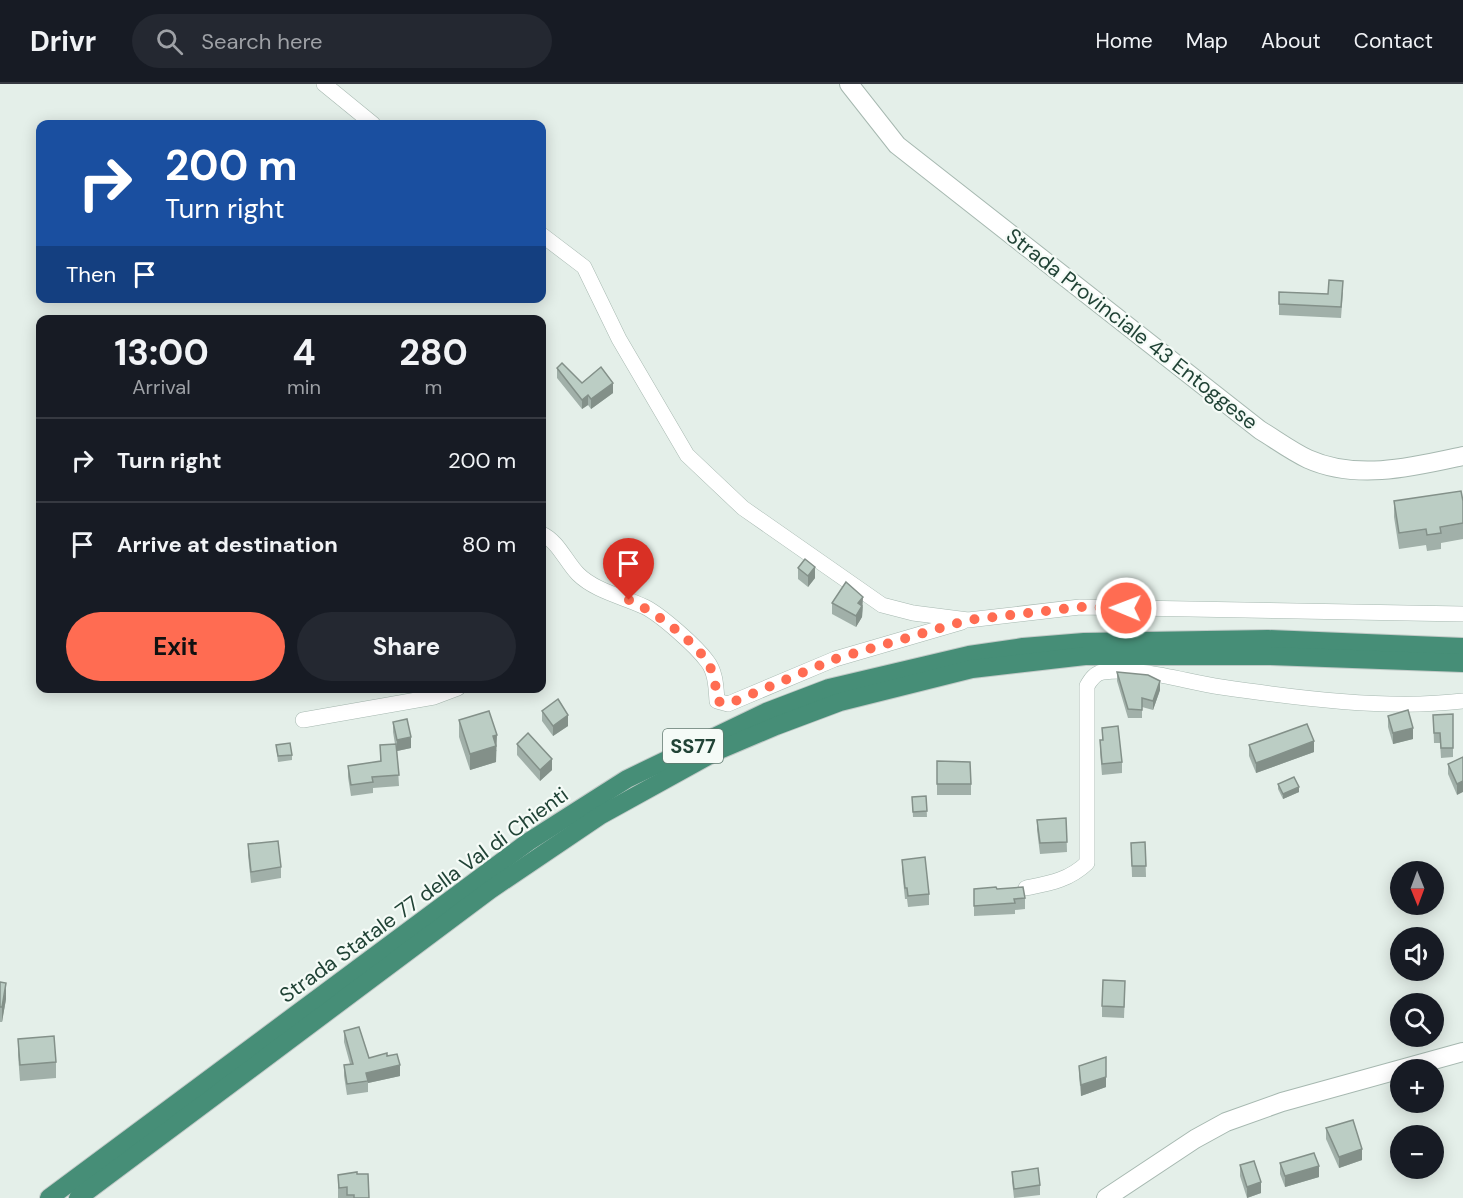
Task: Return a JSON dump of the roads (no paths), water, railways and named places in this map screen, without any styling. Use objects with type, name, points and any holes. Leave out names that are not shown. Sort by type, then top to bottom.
[{"type":"highway","name":"Strada Statale 77 della Val di Chienti","points":[[49,1198],[528,842],[627,779],[766,712],[829,688],[969,655],[1053,644],[1268,639],[1463,647]]},
{"type":"highway","name":"Strada Statale 77 della Val di Chienti","points":[[78,1198],[490,890],[601,815],[717,751],[776,726],[840,702],[972,669],[1075,657],[1269,657],[1463,663]]},
{"type":"street","points":[[324,84],[368,120]]},
{"type":"street","name":"Strada Provinciale 43 Entoggese","points":[[849,84],[897,145],[1250,422],[1308,459],[1351,470],[1405,469],[1463,456]]},
{"type":"street","points":[[546,238],[585,267],[619,339],[687,455],[743,508],[882,605],[913,613],[968,620]]},
{"type":"street","points":[[546,538],[564,554],[578,574],[592,584],[648,608],[688,642],[708,662],[716,688],[717,701],[728,704],[835,659],[968,620],[1080,607],[1463,614]]},
{"type":"street","points":[[1026,888],[1060,882],[1074,876],[1087,863],[1087,686],[1092,677],[1100,672],[1154,674],[1219,686],[1349,703],[1463,701]]},
{"type":"street","points":[[303,720],[434,697],[445,693]]},
{"type":"street","points":[[1106,1198],[1195,1139],[1226,1122],[1282,1102],[1463,1052]]}]
